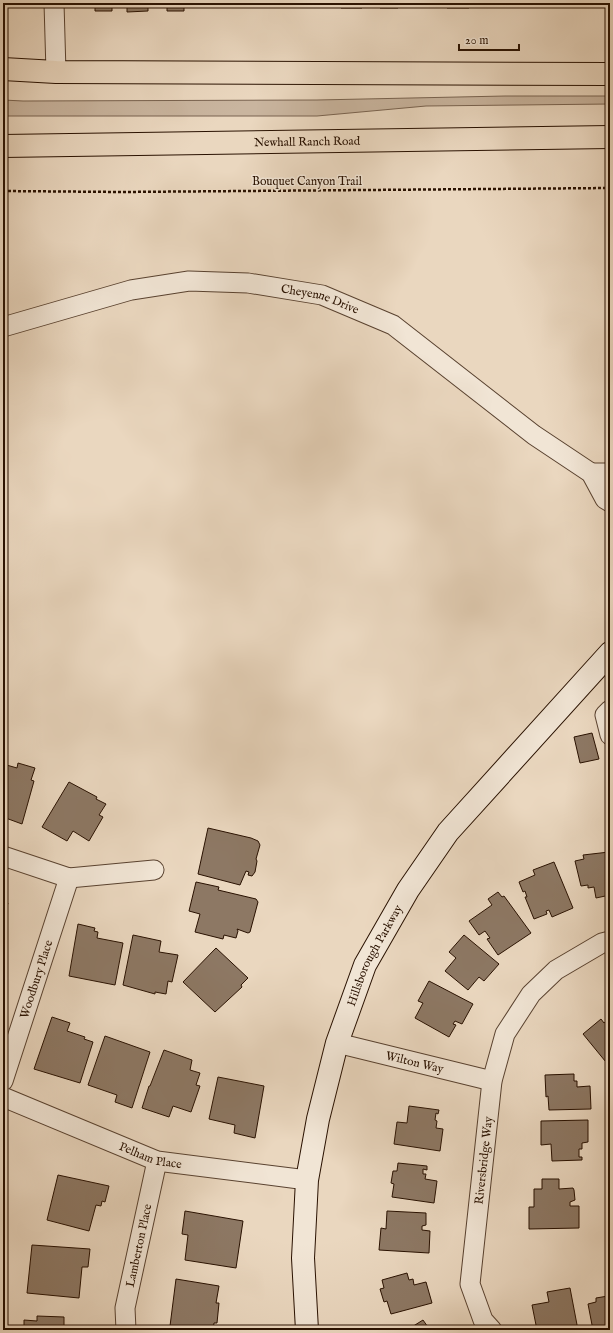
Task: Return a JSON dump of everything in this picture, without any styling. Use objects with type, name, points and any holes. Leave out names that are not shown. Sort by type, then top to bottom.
[{"type":"main road","points":[[3,69],[56,72],[610,74]]},
{"type":"main road","name":"Newhall Ranch Road","points":[[3,146],[610,137]]},
{"type":"street","points":[[54,3],[56,72]]},
{"type":"street","name":"Cheyenne Drive","points":[[3,327],[131,290],[189,281],[248,283],[322,294],[393,325],[534,435],[591,473],[605,499],[610,502]]},
{"type":"street","points":[[591,473],[610,473]]},
{"type":"street","name":"Hillsborough Parkway","points":[[307,1330],[302,1258],[307,1180],[318,1119],[337,1043],[365,965],[408,890],[448,832],[610,653]]},
{"type":"street","points":[[610,710],[605,715],[610,735]]},
{"type":"street","points":[[3,856],[69,878],[154,870]]},
{"type":"street","name":"Woodbury Place","points":[[3,1081],[69,878]]},
{"type":"street","name":"Riversbridge Way","points":[[492,1330],[483,1320],[470,1284],[492,1081],[505,1034],[532,994],[556,970],[610,941]]},
{"type":"street","name":"Wilton Way","points":[[337,1043],[492,1081]]},
{"type":"street","name":"Pelham Place","points":[[3,1097],[157,1161],[307,1180]]},
{"type":"street","name":"Lamberton Place","points":[[126,1330],[125,1308],[157,1161]]},
{"type":"path","name":"Bouquet Canyon Trail","points":[[3,191],[122,192],[610,188]]},
{"type":"shaded area","points":[[505,96],[610,96],[610,104],[426,106],[317,116],[3,116],[3,100],[317,100]]},
{"type":"building","points":[[95,3],[122,4],[112,4],[112,11],[95,11]]},
{"type":"building","points":[[127,3],[162,3],[162,6],[148,5],[148,11],[127,12]]},
{"type":"building","points":[[167,3],[194,4],[184,4],[184,11],[167,11]]},
{"type":"building","points":[[233,3],[257,3],[257,5],[234,6]]},
{"type":"building","points":[[274,3],[291,3],[291,4],[274,5]]},
{"type":"building","points":[[340,3],[362,3],[362,8],[341,8]]},
{"type":"building","points":[[380,3],[398,3],[398,8],[380,8]]},
{"type":"building","points":[[447,3],[469,3],[469,8],[447,8]]},
{"type":"building","points":[[488,3],[504,3],[504,7],[488,7]]},
{"type":"building","points":[[555,3],[575,3],[575,7],[555,7]]},
{"type":"building","points":[[594,3],[610,3],[610,6],[594,6]]},
{"type":"building","points":[[592,733],[599,759],[580,763],[574,737]]},
{"type":"building","points":[[18,763],[35,768],[31,780],[34,781],[22,824],[3,817],[3,764],[17,768]]},
{"type":"building","points":[[69,782],[97,797],[96,799],[106,804],[99,815],[103,817],[89,841],[73,831],[67,841],[42,827]]},
{"type":"building","points":[[208,828],[258,841],[260,845],[256,859],[255,872],[252,876],[248,875],[249,872],[246,871],[240,885],[198,874]]},
{"type":"building","points":[[609,852],[610,895],[596,898],[594,887],[588,888],[588,885],[581,886],[575,861],[584,859],[583,855]]},
{"type":"building","points":[[554,862],[573,908],[552,917],[549,910],[546,911],[547,914],[534,919],[525,897],[527,897],[525,891],[523,892],[519,882],[535,875],[533,870]]},
{"type":"building","points":[[196,882],[219,887],[218,890],[256,899],[258,902],[250,932],[248,933],[237,929],[238,931],[236,938],[224,935],[223,939],[195,932],[200,914],[189,911]]},
{"type":"building","points":[[498,892],[502,897],[504,896],[531,933],[498,955],[487,939],[490,938],[485,931],[479,935],[469,921],[492,905],[488,899]]},
{"type":"building","points":[[3,902],[8,903],[3,920]]},
{"type":"building","points":[[78,924],[95,928],[94,931],[98,932],[97,938],[123,943],[115,985],[69,976]]},
{"type":"building","points":[[133,935],[161,941],[159,952],[178,955],[172,982],[168,981],[166,994],[155,992],[155,994],[123,985]]},
{"type":"building","points":[[464,935],[499,964],[484,981],[479,977],[468,990],[445,971],[456,958],[449,952]]},
{"type":"building","points":[[216,948],[248,978],[241,985],[242,987],[215,1012],[183,982]]},
{"type":"building","points":[[429,981],[473,1004],[462,1024],[455,1021],[453,1024],[456,1025],[449,1037],[415,1018],[423,1003],[418,1001]]},
{"type":"building","points":[[52,1017],[70,1023],[67,1031],[85,1037],[84,1039],[93,1042],[80,1083],[34,1069]]},
{"type":"building","points":[[610,1018],[610,1067],[583,1034],[601,1019],[604,1023]]},
{"type":"building","points":[[105,1036],[150,1052],[132,1108],[115,1102],[117,1095],[88,1085]]},
{"type":"building","points":[[164,1050],[192,1060],[190,1070],[200,1073],[196,1085],[200,1086],[191,1112],[173,1106],[169,1117],[142,1108],[149,1086]]},
{"type":"building","points":[[574,1074],[574,1081],[577,1081],[577,1087],[590,1086],[591,1109],[549,1110],[548,1096],[546,1097],[545,1075]]},
{"type":"building","points":[[218,1077],[264,1086],[255,1138],[234,1133],[235,1125],[209,1119]]},
{"type":"building","points":[[409,1106],[439,1110],[438,1114],[436,1113],[435,1120],[437,1121],[436,1128],[443,1129],[440,1151],[394,1144],[397,1122],[407,1123]]},
{"type":"building","points":[[588,1120],[588,1142],[582,1143],[582,1149],[579,1149],[579,1157],[582,1157],[582,1160],[552,1161],[551,1144],[541,1145],[541,1121]]},
{"type":"building","points":[[398,1163],[427,1166],[427,1170],[423,1169],[423,1174],[426,1174],[425,1179],[437,1181],[434,1203],[392,1197],[394,1184],[391,1183],[393,1171],[397,1171]]},
{"type":"building","points":[[58,1175],[109,1186],[105,1202],[102,1201],[101,1206],[96,1205],[89,1231],[47,1220]]},
{"type":"building","points":[[542,1179],[559,1179],[559,1189],[573,1188],[575,1200],[570,1202],[570,1206],[579,1206],[579,1228],[529,1229],[529,1207],[534,1207],[534,1189],[542,1189]]},
{"type":"building","points":[[185,1211],[243,1221],[236,1268],[185,1260],[188,1235],[182,1234]]},
{"type":"building","points":[[387,1211],[426,1213],[426,1225],[422,1226],[422,1230],[430,1231],[429,1253],[379,1250],[381,1228],[386,1229]]},
{"type":"building","points":[[32,1245],[90,1249],[88,1267],[82,1267],[79,1298],[27,1293]]},
{"type":"building","points":[[407,1273],[409,1280],[413,1279],[414,1285],[426,1282],[432,1303],[391,1314],[387,1301],[384,1302],[380,1289],[384,1288],[382,1280]]},
{"type":"building","points":[[176,1279],[219,1286],[216,1303],[219,1303],[217,1323],[214,1323],[213,1330],[194,1330],[170,1326]]},
{"type":"building","points":[[570,1288],[578,1330],[537,1330],[532,1305],[549,1302],[547,1292]]},
{"type":"building","points":[[608,1296],[610,1330],[601,1330],[600,1328],[593,1330],[588,1304],[596,1302],[596,1298]]},
{"type":"building","points":[[37,1316],[64,1317],[64,1330],[24,1330],[24,1320],[37,1321]]},
{"type":"building","points":[[423,1320],[430,1330],[407,1330]]}]
